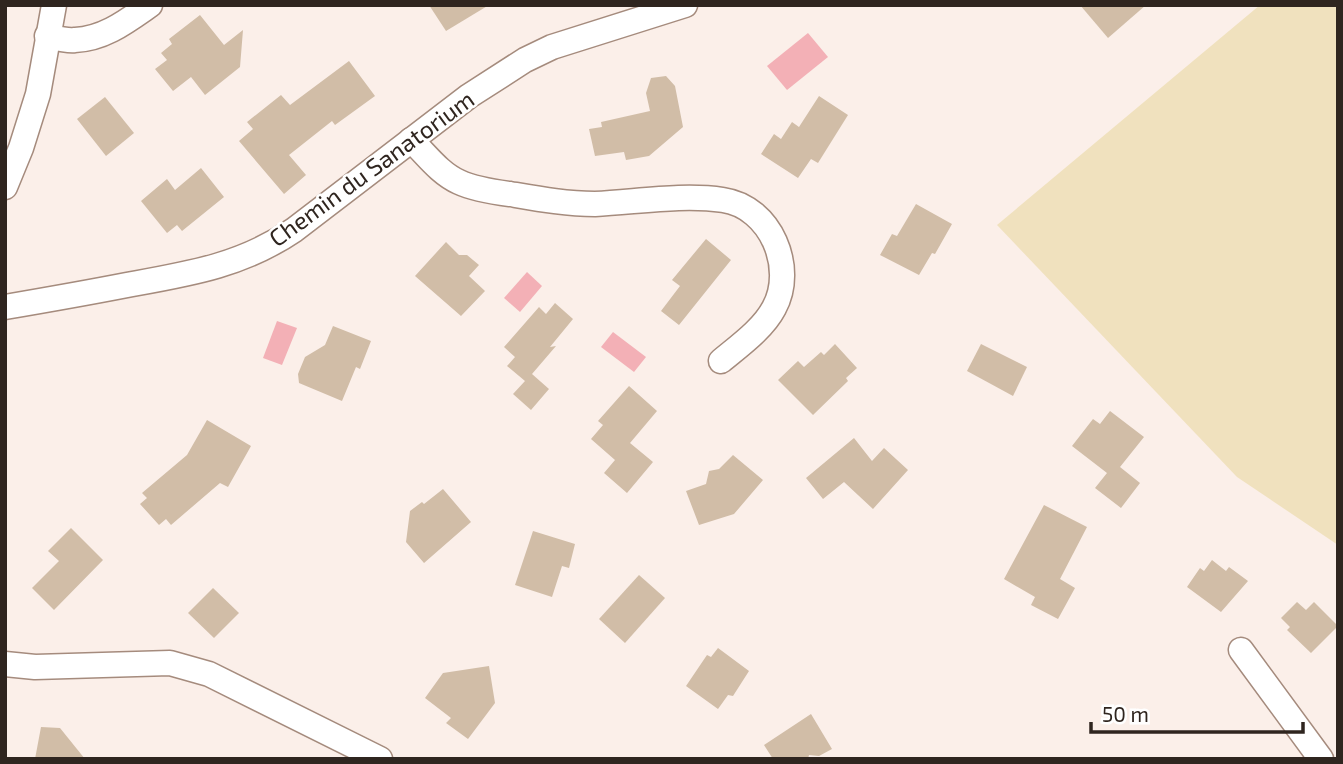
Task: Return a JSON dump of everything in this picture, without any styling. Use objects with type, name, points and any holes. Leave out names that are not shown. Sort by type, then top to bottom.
[{"type":"street","points":[[5,187],[38,94],[54,5]]},
{"type":"street","points":[[47,36],[74,40],[100,35],[120,26],[150,5]]},
{"type":"street","name":"Chemin du Sanatorium","points":[[5,307],[192,274],[246,257],[270,246],[294,230],[469,96],[525,60],[552,47],[685,5]]},
{"type":"street","points":[[411,139],[448,175],[458,181],[492,191],[559,203],[725,200],[755,213],[769,229],[779,253],[781,293],[773,311],[722,361]]},
{"type":"street","points":[[1241,650],[1321,759]]},
{"type":"street","points":[[5,664],[35,667],[170,663],[209,674],[380,759]]},
{"type":"shaded area","points":[[1260,5],[1338,5],[1338,545],[1237,477],[997,225]]},
{"type":"shaded area","points":[[808,33],[828,57],[787,90],[767,66]]},
{"type":"shaded area","points":[[527,272],[542,286],[520,312],[504,298]]},
{"type":"shaded area","points":[[277,321],[297,328],[282,365],[263,358]]},
{"type":"shaded area","points":[[613,332],[646,357],[634,372],[601,347]]},
{"type":"building","points":[[429,5],[489,5],[446,31]]},
{"type":"building","points":[[1080,5],[1146,5],[1108,38]]},
{"type":"building","points":[[200,15],[224,45],[243,30],[240,67],[205,95],[191,77],[173,91],[155,69],[167,60],[161,53],[172,44],[169,39]]},
{"type":"building","points":[[349,61],[375,96],[335,125],[332,121],[289,155],[306,175],[284,194],[239,141],[253,129],[247,122],[281,95],[290,105]]},
{"type":"building","points":[[666,76],[675,86],[683,127],[649,156],[626,160],[624,152],[595,156],[589,129],[602,127],[601,122],[650,111],[646,93],[651,78]]},
{"type":"building","points":[[819,96],[848,115],[818,163],[811,159],[798,178],[761,154],[774,134],[781,139],[792,122],[799,127]]},
{"type":"building","points":[[105,97],[134,133],[106,156],[77,119]]},
{"type":"building","points":[[201,168],[224,197],[182,231],[177,225],[167,233],[141,201],[167,179],[175,190]]},
{"type":"building","points":[[916,204],[952,224],[919,275],[880,255],[892,234],[897,236]]},
{"type":"building","points":[[706,239],[731,260],[679,325],[661,311],[680,286],[672,280]]},
{"type":"building","points":[[446,242],[459,255],[467,255],[479,265],[469,276],[485,291],[461,316],[415,276]]},
{"type":"building","points":[[555,303],[573,319],[550,347],[556,346],[532,374],[549,389],[531,410],[513,394],[525,381],[507,366],[515,357],[504,347],[539,307],[546,314]]},
{"type":"building","points":[[333,326],[371,341],[360,369],[356,367],[342,401],[299,383],[298,374],[305,357],[325,345]]},
{"type":"building","points":[[835,344],[857,368],[846,378],[848,381],[813,415],[778,380],[798,361],[804,367],[821,352],[824,355]]},
{"type":"building","points":[[981,344],[1027,367],[1013,396],[967,371]]},
{"type":"building","points":[[629,386],[657,411],[630,443],[653,462],[627,493],[604,473],[615,460],[591,439],[603,425],[598,421]]},
{"type":"building","points":[[1110,411],[1144,437],[1120,467],[1140,483],[1121,508],[1095,488],[1107,473],[1072,446],[1093,419],[1100,424]]},
{"type":"building","points":[[207,420],[251,446],[228,487],[220,483],[171,525],[166,519],[159,525],[140,504],[147,498],[142,493],[187,455]]},
{"type":"building","points":[[854,438],[872,461],[884,448],[908,470],[873,509],[844,482],[823,499],[806,478]]},
{"type":"building","points":[[733,455],[763,480],[734,514],[699,525],[686,491],[706,484],[709,471],[719,469]]},
{"type":"building","points":[[443,489],[471,522],[424,563],[406,542],[410,511]]},
{"type":"building","points":[[1044,505],[1087,527],[1060,579],[1075,588],[1058,619],[1031,605],[1035,597],[1004,579]]},
{"type":"building","points":[[71,528],[103,560],[54,610],[32,588],[59,561],[48,551]]},
{"type":"building","points":[[533,531],[575,544],[569,568],[562,566],[552,597],[515,585]]},
{"type":"building","points":[[1212,560],[1226,571],[1229,567],[1248,581],[1221,612],[1187,587],[1200,568],[1204,571]]},
{"type":"building","points":[[639,575],[665,598],[625,643],[599,619]]},
{"type":"building","points":[[213,588],[239,613],[214,638],[188,613]]},
{"type":"building","points":[[1297,602],[1306,610],[1314,602],[1338,626],[1311,653],[1287,630],[1290,627],[1281,618]]},
{"type":"building","points":[[718,648],[749,671],[733,696],[728,695],[718,709],[686,686],[707,655],[711,657]]},
{"type":"building","points":[[489,666],[495,703],[468,739],[446,723],[451,718],[425,698],[443,673]]},
{"type":"building","points":[[811,714],[832,749],[819,756],[809,755],[808,759],[773,759],[764,745]]},
{"type":"building","points":[[41,727],[60,728],[85,759],[35,759]]}]
